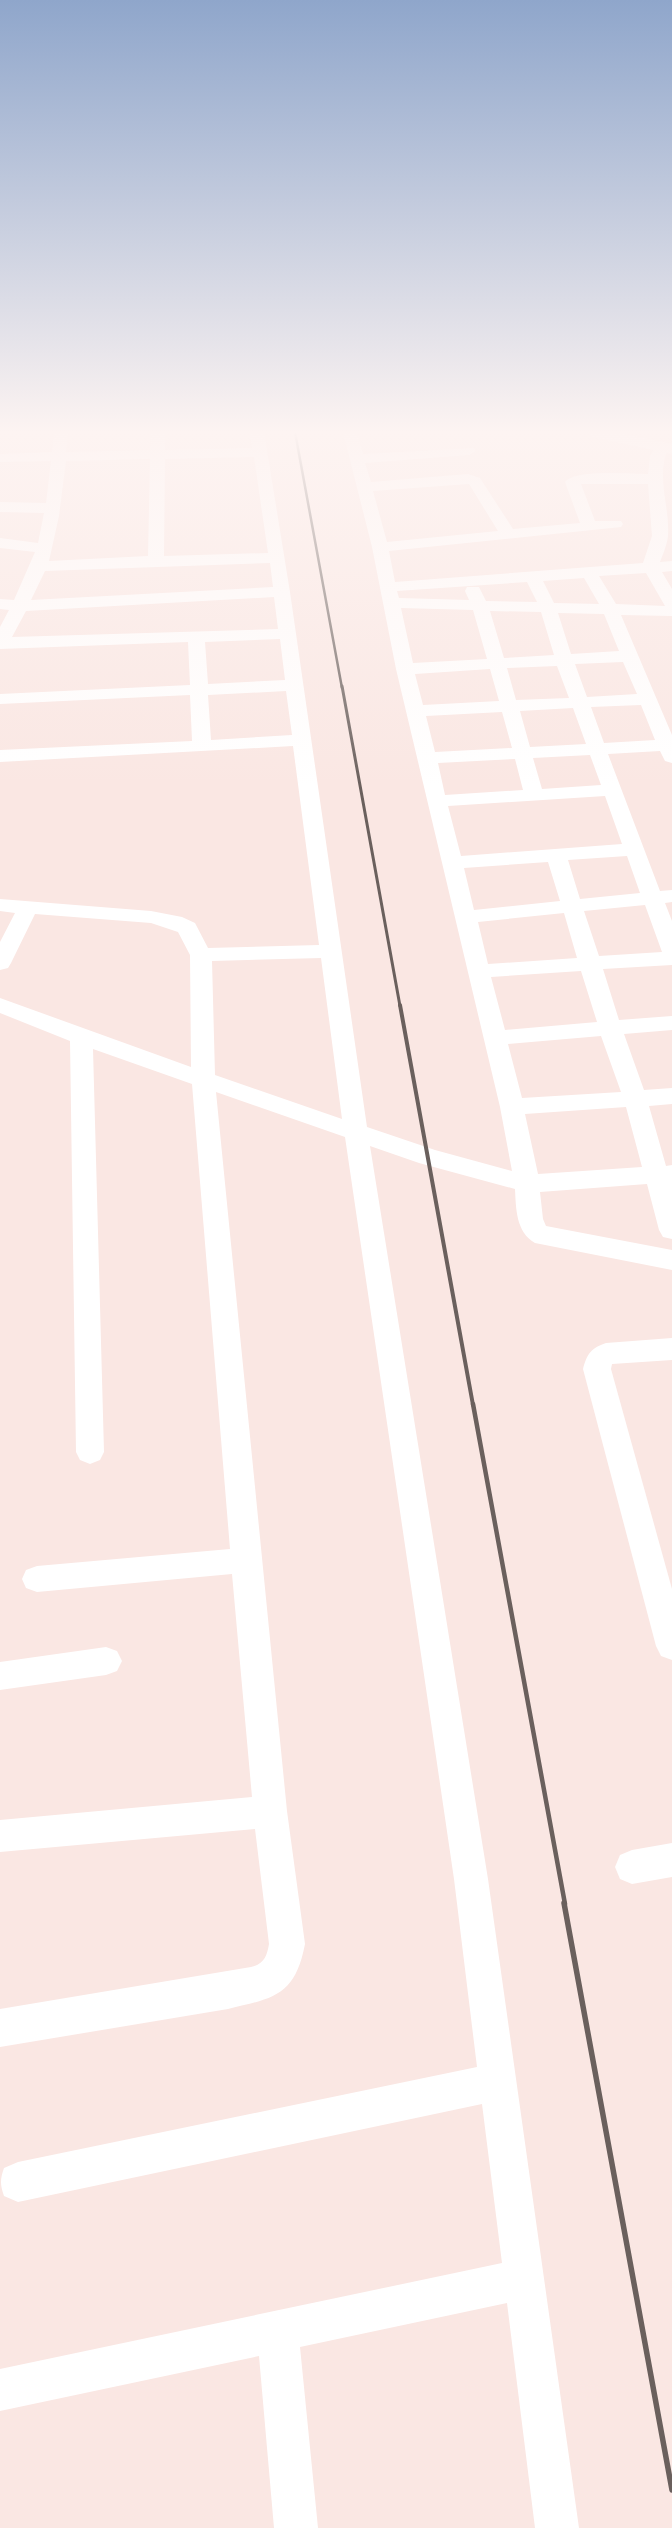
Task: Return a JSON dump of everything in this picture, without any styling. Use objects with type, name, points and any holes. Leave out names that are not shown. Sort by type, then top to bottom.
[{"type":"street","points":[[43,550],[39,566],[0,644],[288,634]]},
{"type":"street","points":[[156,550],[156,560]]},
{"type":"street","points":[[276,550],[356,1132],[464,1830],[557,2528]]},
{"type":"street","points":[[381,550],[405,669],[512,1107],[527,1184],[530,1219],[536,1232],[544,1236],[672,1260]]},
{"type":"street","points":[[656,550],[650,566],[672,603]]},
{"type":"street","points":[[39,566],[156,560],[277,558]]},
{"type":"street","points":[[391,595],[469,581],[650,566],[672,566]]},
{"type":"street","points":[[427,758],[597,749],[669,751],[610,609],[588,571]]},
{"type":"street","points":[[532,576],[548,607],[564,660],[634,849],[662,897],[672,950]]},
{"type":"street","points":[[469,581],[480,605],[534,794]]},
{"type":"street","points":[[0,604],[19,606],[282,592]]},
{"type":"street","points":[[391,595],[480,605],[672,610]]},
{"type":"street","points":[[196,637],[197,689],[202,746]]},
{"type":"street","points":[[405,669],[630,656]]},
{"type":"street","points":[[0,699],[294,685]]},
{"type":"street","points":[[416,711],[648,699]]},
{"type":"street","points":[[0,756],[302,740]]},
{"type":"street","points":[[437,801],[612,790]]},
{"type":"street","points":[[453,863],[634,849]]},
{"type":"street","points":[[556,855],[610,1028],[663,1175],[672,1230]]},
{"type":"street","points":[[466,917],[662,897]]},
{"type":"street","points":[[0,905],[151,917],[174,922],[187,928],[201,955],[203,1079],[270,1811],[287,1944],[284,1961],[275,1977],[228,1991],[0,2028]]},
{"type":"street","points":[[0,963],[28,908]]},
{"type":"street","points":[[201,955],[332,951]]},
{"type":"street","points":[[480,971],[672,958]]},
{"type":"street","points":[[0,1006],[81,1037],[428,1157],[527,1184],[663,1175]]},
{"type":"street","points":[[496,1038],[672,1023]]},
{"type":"street","points":[[81,1037],[90,1452]]},
{"type":"street","points":[[512,1107],[672,1096]]},
{"type":"street","points":[[672,1348],[606,1354],[600,1358],[597,1369],[672,1646]]},
{"type":"street","points":[[37,1579],[246,1560]]},
{"type":"street","points":[[0,1676],[106,1661]]},
{"type":"street","points":[[0,1836],[270,1811]]},
{"type":"street","points":[[632,1867],[672,1860]]},
{"type":"street","points":[[18,2182],[498,2082]]},
{"type":"street","points":[[0,2390],[524,2279]]},
{"type":"street","points":[[278,2332],[296,2528]]},
{"type":"railway","points":[[317,550],[342,688]]},
{"type":"railway","points":[[342,686],[400,1006]]},
{"type":"railway","points":[[400,1005],[473,1405]]},
{"type":"railway","points":[[473,1404],[565,1904]]},
{"type":"railway","points":[[564,1903],[672,2490]]}]
